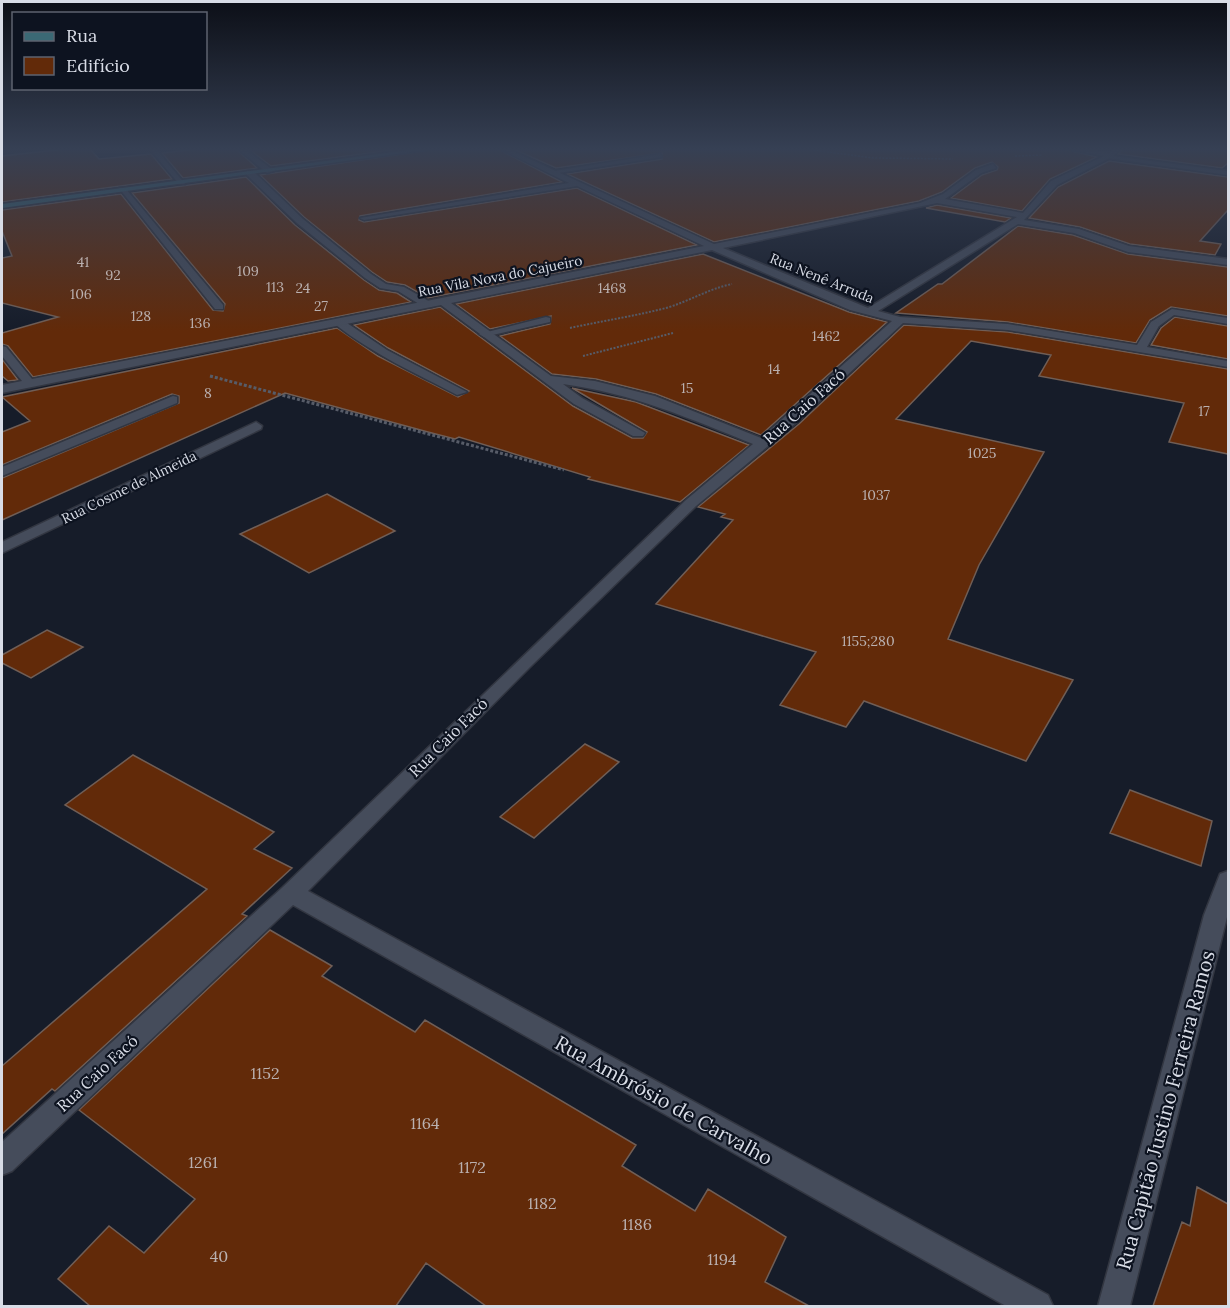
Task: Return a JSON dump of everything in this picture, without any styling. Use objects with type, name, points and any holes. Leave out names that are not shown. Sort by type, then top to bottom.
[{"type":"street","points":[[138,209],[219,307]]},
{"type":"street","points":[[288,209],[368,276],[383,286],[401,289],[428,305]]},
{"type":"street","points":[[364,218],[420,209]]},
{"type":"street","name":"Rua Nenê Arruda","points":[[630,209],[828,298],[869,312],[900,320],[997,325],[1228,364]]},
{"type":"street","name":"Rua Vila Nova do Cajueiro","points":[[2,389],[715,248],[894,209]]},
{"type":"street","points":[[979,209],[1071,230],[1121,248],[1228,262]]},
{"type":"street","points":[[869,312],[1021,218],[1029,209]]},
{"type":"street","points":[[444,302],[484,334],[578,401],[638,433]]},
{"type":"street","points":[[1141,348],[1155,324],[1172,312],[1228,321]]},
{"type":"street","points":[[484,334],[546,320]]},
{"type":"street","name":"Rua Caio Facó","points":[[2,1161],[291,893],[690,503],[762,444],[900,320]]},
{"type":"street","points":[[340,323],[382,353],[410,364],[461,392]]},
{"type":"street","points":[[2,349],[29,383]]},
{"type":"street","points":[[546,378],[595,385],[651,399],[762,444]]},
{"type":"street","points":[[2,472],[173,400]]},
{"type":"street","name":"Rua Cosme de Almeida","points":[[2,548],[256,426]]},
{"type":"street","name":"Rua Capitão Justino Ferreira Ramos","points":[[1114,1306],[1216,915],[1228,880]]},
{"type":"street","name":"Rua Ambrósio de Carvalho","points":[[291,893],[1037,1306]]},
{"type":"path","points":[[567,329],[664,308],[691,300],[706,290],[774,274]]},
{"type":"path","points":[[533,369],[673,333]]},
{"type":"path","points":[[203,348],[214,362],[205,374],[564,470]]},
{"type":"building","points":[[133,209],[213,310],[223,311],[225,304],[145,209],[279,209],[295,225],[364,280],[379,290],[397,293],[411,302],[33,377],[8,346],[2,344],[2,333],[58,317],[2,303],[2,258],[12,256],[2,231],[2,210]]},
{"type":"building","points":[[296,209],[401,209],[360,216],[359,220],[364,222],[445,209],[621,209],[697,245],[428,298],[405,285],[387,282]]},
{"type":"building","points":[[643,209],[879,209],[714,242]]},
{"type":"building","points":[[932,209],[960,209],[1011,218],[1005,222]]},
{"type":"building","points":[[1037,209],[1228,209],[1200,241],[1221,244],[1215,255],[1130,244],[1080,227],[1029,218]]},
{"type":"building","points":[[1018,226],[1073,235],[1128,254],[1228,267],[1228,316],[1171,307],[1150,320],[1136,343],[1008,322],[896,313],[938,284],[942,284]]},
{"type":"building","points":[[703,254],[849,312],[887,322],[761,435],[656,394],[596,379],[552,374],[500,336],[550,324],[551,316],[490,329],[456,304]]},
{"type":"building","points":[[440,307],[573,406],[632,438],[643,438],[647,432],[572,388],[636,402],[749,445],[680,502],[588,479],[590,477],[459,437],[455,439],[285,393],[2,520],[2,478],[179,403],[179,396],[172,394],[2,465],[2,432],[30,421],[2,397],[337,328],[378,356],[458,397],[469,391],[388,348],[354,325]]},
{"type":"building","points":[[1175,317],[1228,326],[1228,359],[1151,345],[1161,328]]},
{"type":"building","points":[[904,325],[1008,332],[1228,369],[1228,454],[1169,442],[1184,403],[1039,376],[1051,355],[971,341],[896,419],[1044,452],[979,565],[948,639],[1073,680],[1026,761],[864,701],[846,727],[780,705],[816,652],[656,604],[733,520],[721,517],[725,514],[698,507],[799,424]]},
{"type":"building","points":[[2,359],[18,380],[8,381],[2,376]]},
{"type":"building","points":[[327,494],[395,531],[309,573],[240,534]]},
{"type":"building","points":[[47,630],[83,647],[31,678],[2,663],[2,655]]},
{"type":"building","points":[[585,744],[619,762],[534,838],[500,817]]},
{"type":"building","points":[[133,755],[274,832],[254,849],[292,868],[242,914],[247,916],[55,1091],[52,1089],[2,1134],[2,1066],[207,889],[65,805]]},
{"type":"building","points":[[1130,790],[1212,821],[1201,866],[1110,833]]},
{"type":"building","points":[[270,930],[332,966],[322,976],[415,1032],[425,1020],[636,1145],[622,1166],[695,1211],[708,1189],[786,1237],[765,1282],[809,1306],[486,1306],[426,1263],[396,1306],[90,1306],[58,1279],[109,1226],[144,1253],[195,1199],[79,1110]]},
{"type":"building","points":[[1197,1187],[1228,1204],[1228,1306],[1153,1306],[1182,1222],[1190,1226]]}]
